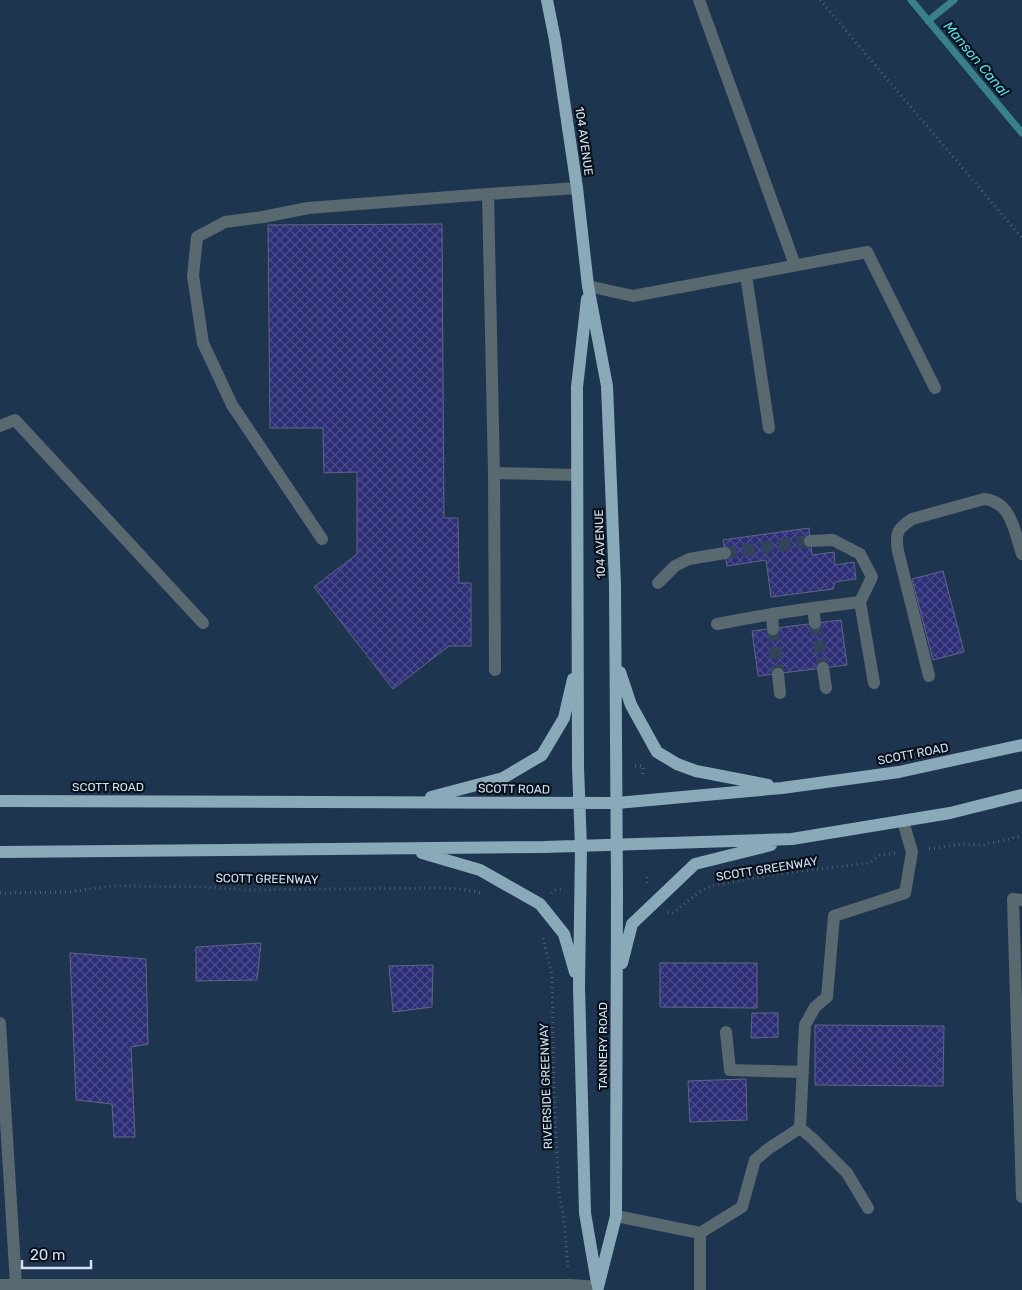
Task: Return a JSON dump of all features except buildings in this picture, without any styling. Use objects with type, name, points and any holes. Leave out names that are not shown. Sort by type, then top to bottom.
[{"type":"main road","name":"104 AVENUE","points":[[547,0],[555,40],[588,286],[607,386],[615,584],[617,803]]},
{"type":"main road","name":"104 AVENUE","points":[[579,804],[577,387],[588,286]]},
{"type":"main road","points":[[416,801],[503,778],[542,754],[564,718],[578,657]]},
{"type":"main road","points":[[616,660],[632,705],[657,752],[677,764],[696,771],[782,788]]},
{"type":"main road","name":"SCOTT ROAD","points":[[0,801],[617,803],[782,788],[899,772],[1022,746]]},
{"type":"main road","points":[[617,982],[632,924],[695,864],[792,839],[950,813],[1022,796]]},
{"type":"main road","name":"TANNERY ROAD","points":[[598,1289],[616,1216],[617,803]]},
{"type":"main road","name":"TANNERY ROAD","points":[[579,804],[584,1214],[598,1289]]},
{"type":"main road","points":[[0,852],[408,849],[581,846],[792,839]]},
{"type":"main road","points":[[408,849],[480,870],[540,904],[564,934],[580,987]]},
{"type":"street","points":[[699,0],[795,265]]},
{"type":"street","points":[[322,539],[232,405],[203,343],[193,276],[197,237],[225,222],[308,208],[576,188]]},
{"type":"street","points":[[488,194],[494,472],[495,670]]},
{"type":"street","points":[[588,286],[632,296],[867,252],[935,388]]},
{"type":"street","points":[[746,275],[769,428]]},
{"type":"street","points":[[0,426],[15,420],[203,623]]},
{"type":"street","points":[[494,472],[577,475]]},
{"type":"street","points":[[929,676],[898,551],[896,539],[898,531],[912,519],[984,499],[993,500],[1000,504],[1009,516],[1022,554]]},
{"type":"street","points":[[810,541],[833,540],[860,554],[872,576],[860,602],[874,683]]},
{"type":"street","points":[[658,583],[675,566],[689,559],[725,553]]},
{"type":"street","points":[[717,624],[772,614],[860,602]]},
{"type":"street","points":[[813,608],[815,623]]},
{"type":"street","points":[[772,614],[773,629]]},
{"type":"street","points":[[823,668],[826,688]]},
{"type":"street","points":[[778,674],[780,693]]},
{"type":"street","points":[[800,1128],[805,1025],[815,1007],[827,996],[834,916],[905,893],[912,852],[903,821]]},
{"type":"street","points":[[1022,900],[1013,900],[1022,1197]]},
{"type":"street","points":[[0,1023],[16,1285]]},
{"type":"street","points":[[726,1032],[730,1070],[802,1072]]},
{"type":"street","points":[[800,1128],[813,1138],[847,1173],[868,1208]]},
{"type":"street","points":[[616,1216],[700,1233],[742,1207],[755,1160],[800,1128]]},
{"type":"street","points":[[700,1233],[700,1290]]},
{"type":"street","points":[[0,1285],[570,1284],[598,1289]]},
{"type":"path","points":[[820,0],[1022,238]]},
{"type":"path","points":[[635,766],[643,766],[643,775]]},
{"type":"path","points":[[962,844],[983,844],[1022,836]]},
{"type":"path","name":"SCOTT GREENWAY","points":[[664,910],[672,914],[698,892],[711,886],[776,874],[869,863],[880,855]]},
{"type":"path","name":"SCOTT GREENWAY","points":[[0,893],[68,892],[112,886],[207,886],[244,890],[433,888],[461,889],[491,894]]},
{"type":"path","name":"RIVERSIDE GREENWAY","points":[[541,932],[546,945],[552,975],[559,1193],[563,1213],[567,1262]]},
{"type":"shaded area","points":[[0,0],[1022,0],[1022,1290],[0,1290]]},
{"type":"waterway","name":"Manson Canal","points":[[911,0],[1022,133]]},
{"type":"waterway","points":[[928,21],[954,0]]},
{"type":"tunnel","points":[[725,553],[810,541]]},
{"type":"tunnel","points":[[815,623],[823,668]]},
{"type":"tunnel","points":[[773,629],[778,674]]}]
